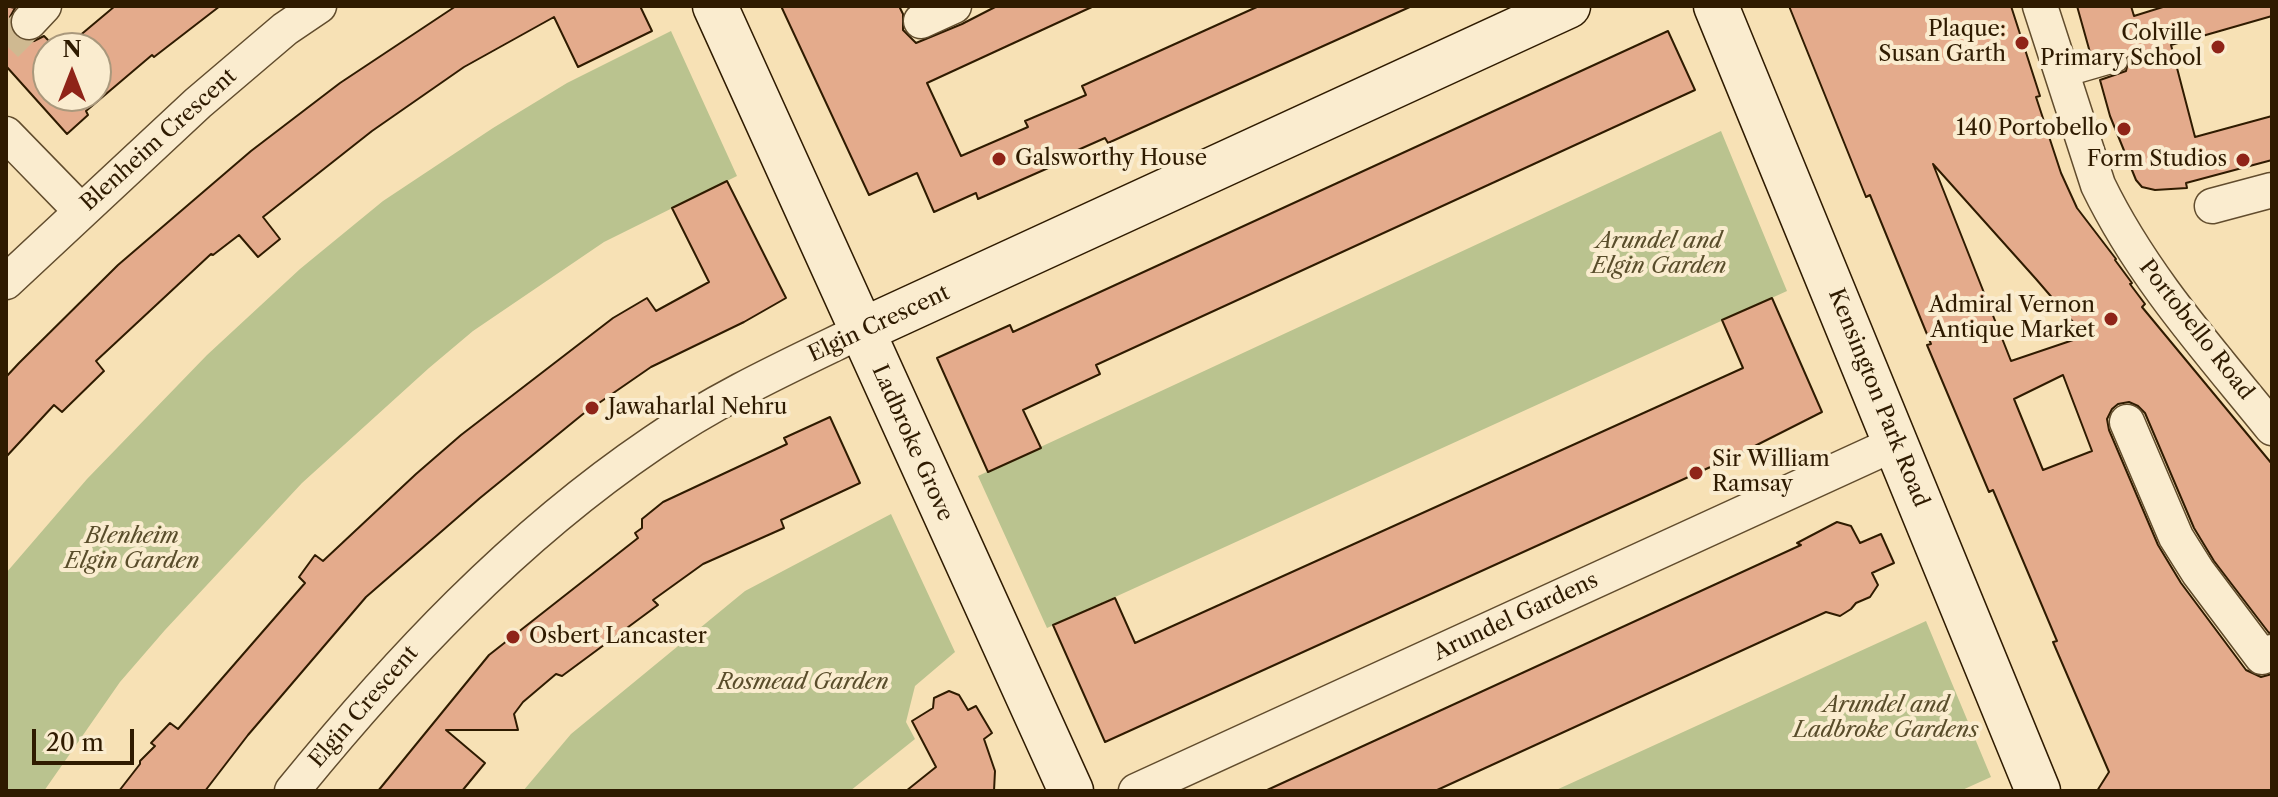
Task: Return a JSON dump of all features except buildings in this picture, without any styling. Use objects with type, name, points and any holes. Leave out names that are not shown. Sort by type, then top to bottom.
[{"type":"main road","name":"Ladbroke Grove","points":[[715,6],[1071,791]]},
{"type":"main road","name":"Elgin Crescent","points":[[861,331],[1568,6]]},
{"type":"main road","name":"Kensington Park Road","points":[[1716,6],[2038,791]]},
{"type":"street","name":"Blenheim Crescent","points":[[6,282],[198,103],[285,29],[319,6]]},
{"type":"street","points":[[921,21],[954,6]]},
{"type":"street","name":"Portobello Road","points":[[2040,6],[2098,185],[2164,296],[2272,428]]},
{"type":"street","points":[[6,134],[80,210]]},
{"type":"street","points":[[2212,206],[2272,190]]},
{"type":"street","name":"Elgin Crescent","points":[[292,791],[423,640],[525,542],[593,486],[708,409],[861,331]]},
{"type":"street","points":[[2127,422],[2176,537],[2198,572],[2262,657],[2272,652]]},
{"type":"street","name":"Arundel Gardens","points":[[1136,791],[1896,443]]},
{"type":"lane","points":[[2063,78],[2118,62]]},
{"type":"green space","name":"Blenheim Elgin Garden","points":[[671,31],[737,176],[604,242],[473,331],[429,368],[302,483],[165,630],[120,682],[44,791],[6,791],[6,573],[87,479],[207,355],[300,269],[383,201],[567,83]]},
{"type":"green space","name":"Arundel and Elgin Garden","points":[[1721,131],[1787,291],[1047,628],[978,476]]},
{"type":"green space","name":"Rosmead Garden","points":[[891,514],[955,652],[915,686],[906,722],[915,739],[850,791],[523,791],[571,734],[745,591]]},
{"type":"green space","name":"Arundel and Ladbroke Gardens","points":[[1926,621],[1991,777],[1960,791],[1554,791]]},
{"type":"tunnel","points":[[6,45],[29,22]]},
{"type":"place","name":"Plaque: Susan Garth","points":[[2022,43]]},
{"type":"place","name":"Colville Primary School","points":[[2218,47]]},
{"type":"place","name":"140 Portobello","points":[[2124,129]]},
{"type":"place","name":"Galsworthy House","points":[[999,159]]},
{"type":"place","name":"Form Studios","points":[[2243,160]]},
{"type":"place","name":"Admiral Vernon Antique Market","points":[[2111,319]]},
{"type":"place","name":"Jawaharlal Nehru","points":[[592,408]]},
{"type":"place","name":"Sir William Ramsay","points":[[1696,473]]},
{"type":"place","name":"Osbert Lancaster","points":[[513,637]]}]
